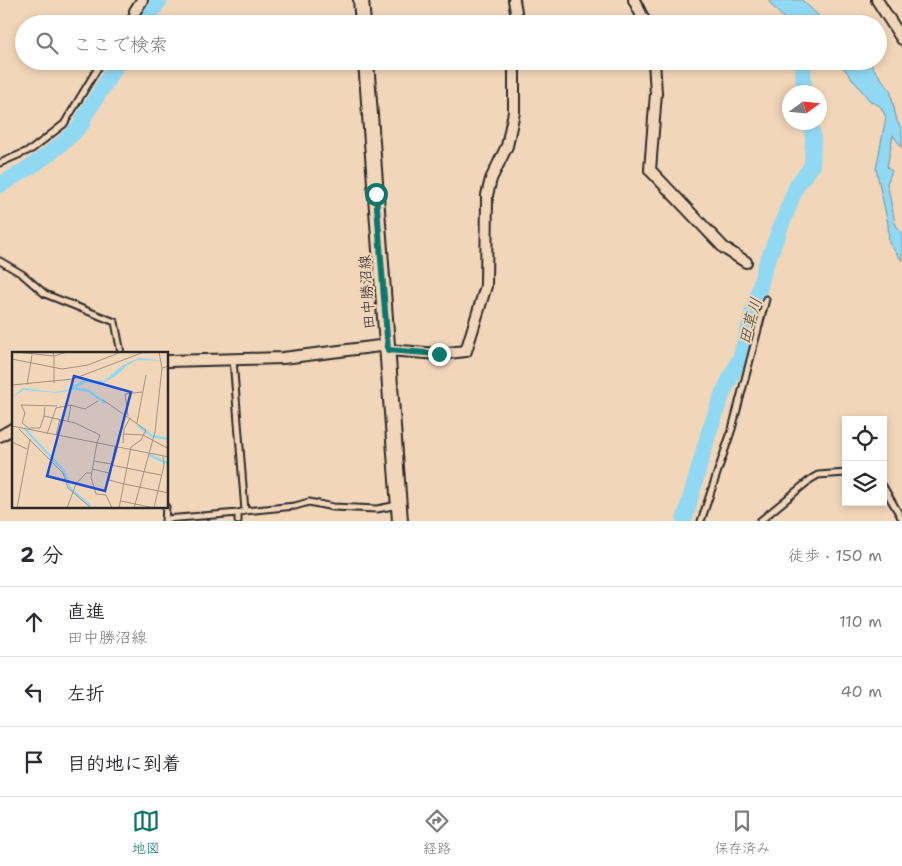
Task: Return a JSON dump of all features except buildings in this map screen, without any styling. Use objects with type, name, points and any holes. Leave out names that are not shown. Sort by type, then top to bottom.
[{"type":"main road","points":[[361,0],[362,15]]},
{"type":"main road","name":"田中勝沼線","points":[[367,70],[400,521]]},
{"type":"street","points":[[135,11],[142,0]]},
{"type":"street","points":[[514,0],[516,15]]},
{"type":"street","points":[[634,0],[642,15]]},
{"type":"street","points":[[877,0],[887,15]]},
{"type":"street","points":[[887,16],[902,39]]},
{"type":"street","points":[[169,361],[300,357],[388,347],[439,354],[466,351],[486,286],[487,195],[491,179],[507,146],[512,120],[514,70]]},
{"type":"street","points":[[655,70],[656,93],[650,170],[724,248],[746,262]]},
{"type":"street","points":[[0,436],[12,429]]},
{"type":"lane","points":[[133,15],[135,11]]},
{"type":"lane","points":[[0,163],[32,149],[64,124],[97,70]]},
{"type":"lane","points":[[0,261],[22,274],[46,294],[115,322],[121,352]]},
{"type":"lane","points":[[701,521],[732,429],[766,299]]},
{"type":"lane","points":[[233,359],[245,511]]},
{"type":"lane","points":[[760,521],[811,478],[818,475],[842,474]]},
{"type":"lane","points":[[887,493],[902,519]]},
{"type":"lane","points":[[165,520],[295,506],[310,502],[333,507],[377,509],[399,505]]},
{"type":"lane","points":[[238,513],[238,521]]},
{"type":"water","points":[[768,0],[802,0],[818,15],[780,15]]},
{"type":"water","points":[[845,70],[875,70],[890,90],[897,121],[902,130],[902,148],[893,135],[887,167],[892,171],[887,183],[895,223],[902,235],[902,261],[889,243],[888,224],[876,169],[886,117],[880,106],[870,101]]},
{"type":"waterway","points":[[149,15],[160,0]]},
{"type":"waterway","points":[[0,185],[23,172],[74,133],[83,123],[83,119],[113,70]]},
{"type":"waterway","name":"田草川","points":[[803,70],[804,85]]},
{"type":"waterway","name":"田草川","points":[[684,521],[709,432],[722,395],[741,356],[765,267],[797,185],[812,166],[812,130]]},
{"type":"route","points":[[376,194],[388,350],[439,354]]}]
